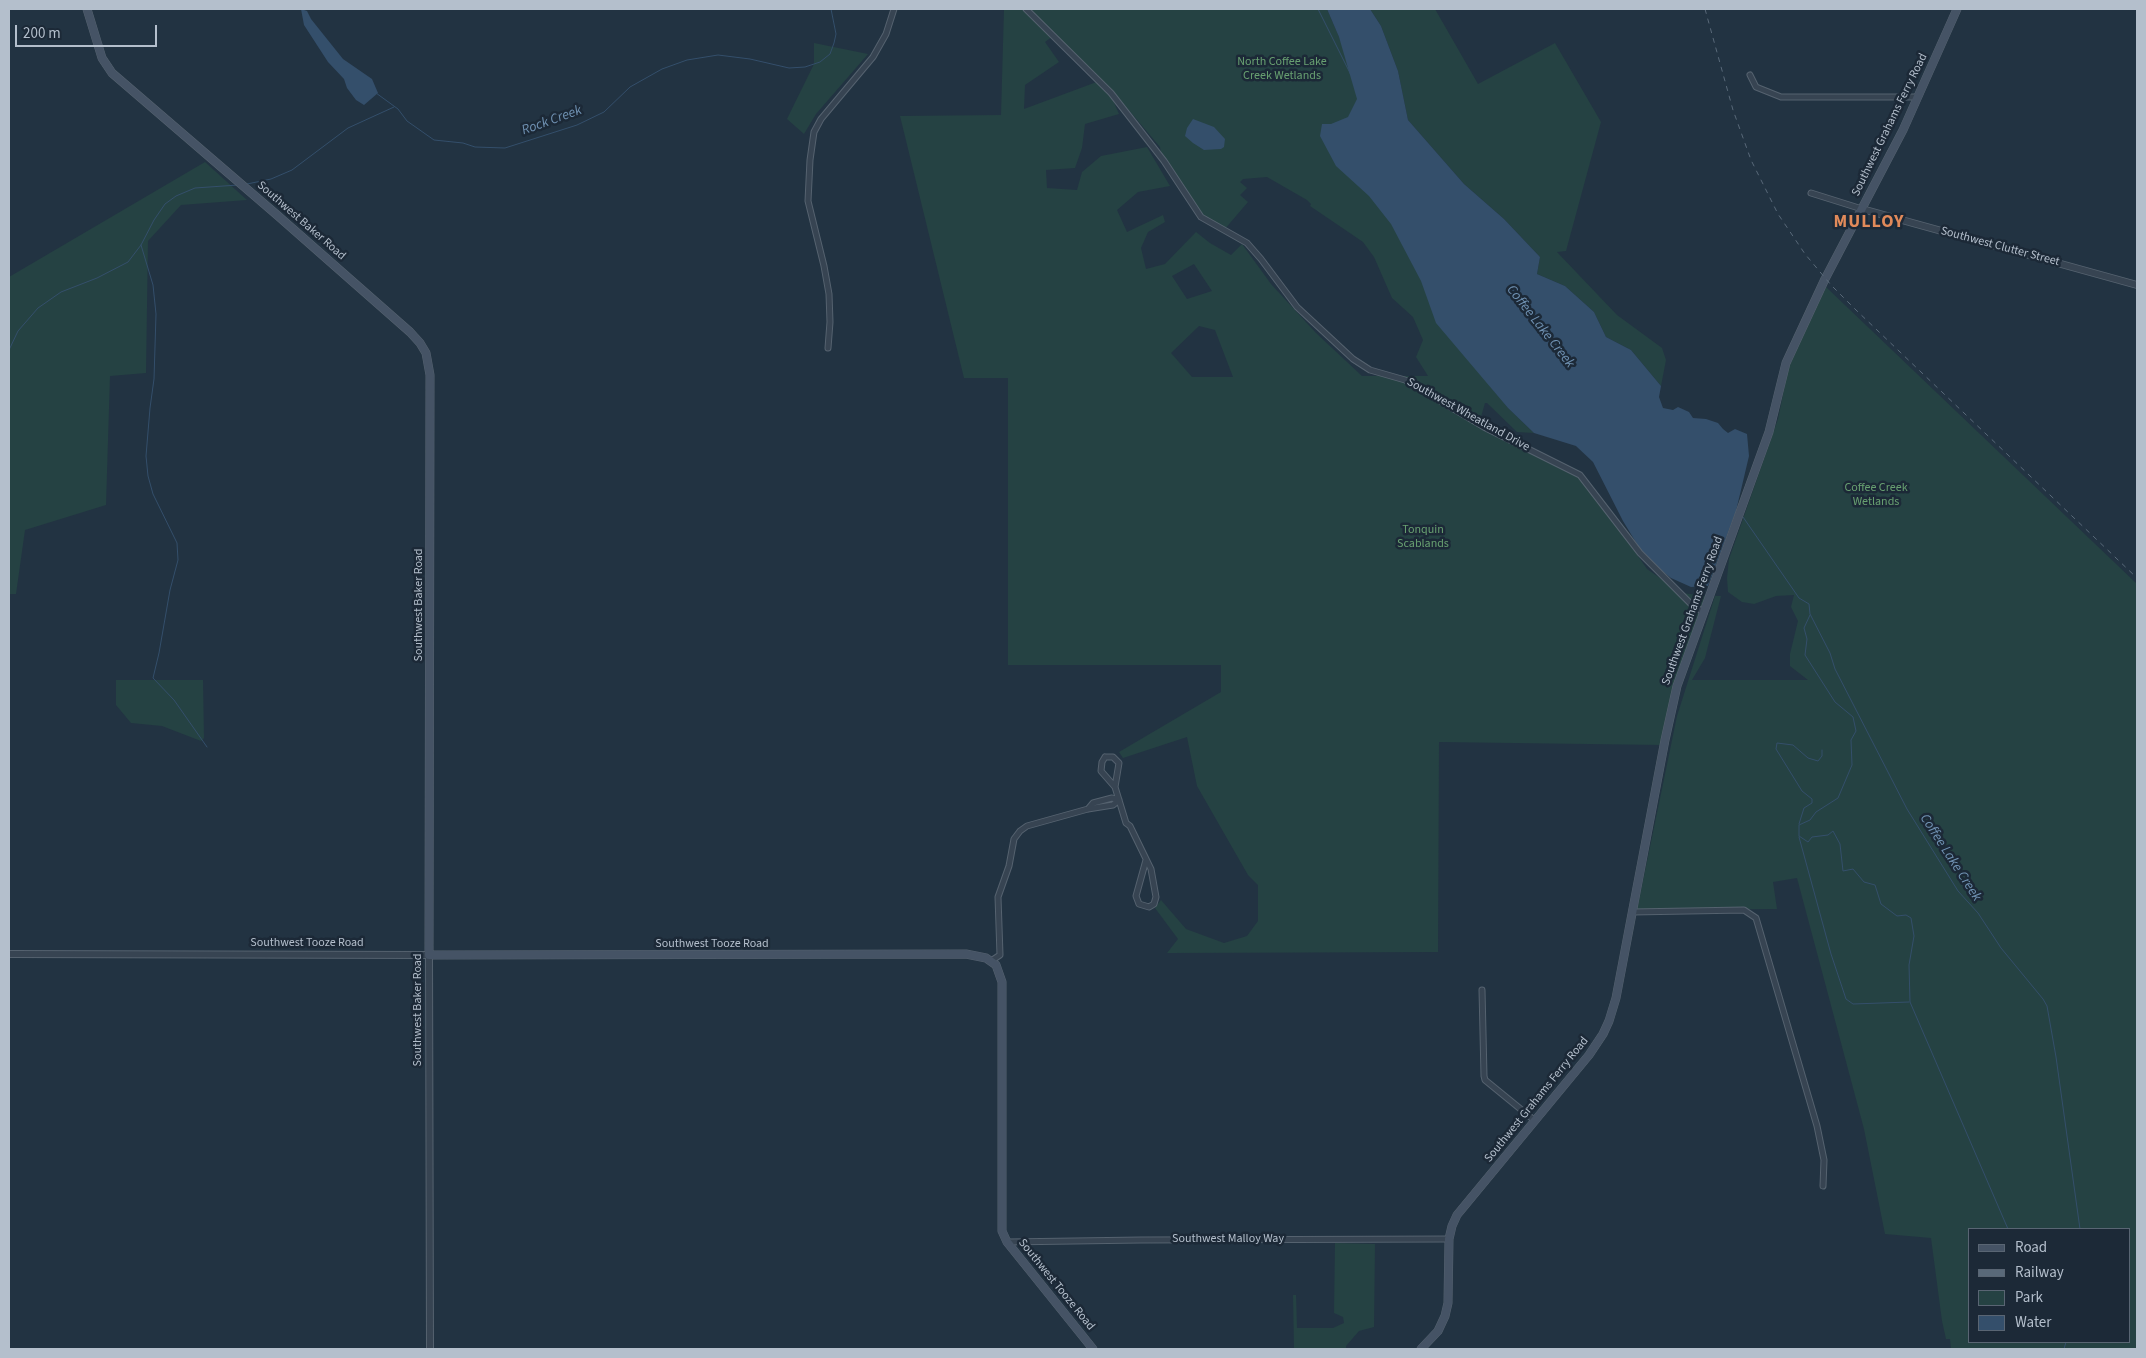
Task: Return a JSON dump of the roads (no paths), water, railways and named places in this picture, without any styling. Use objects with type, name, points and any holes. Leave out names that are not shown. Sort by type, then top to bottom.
[{"type":"main road","name":"Southwest Baker Road","points":[[87,9],[102,58],[112,73],[271,209],[402,325],[418,340],[426,353],[430,375],[429,955]]},
{"type":"main road","name":"Southwest Grahams Ferry Road","points":[[1421,1349],[1438,1331],[1446,1316],[1449,1239],[1457,1215],[1589,1055],[1607,1027],[1616,998],[1673,701],[1685,661],[1771,425],[1788,358],[1815,298],[1862,209],[1917,97],[1957,9]]},
{"type":"main road","name":"Southwest Tooze Road","points":[[429,955],[966,954],[981,956],[991,961],[999,970],[1002,982],[1001,1222],[1007,1242],[1093,1349]]},
{"type":"street","points":[[828,348],[830,322],[829,294],[808,201],[810,160],[814,132],[821,119],[873,57],[886,34],[894,9]]},
{"type":"street","name":"Southwest Wheatland Drive","points":[[1026,9],[1111,93],[1164,161],[1201,217],[1248,244],[1259,255],[1297,307],[1353,359],[1372,371],[1405,380],[1484,427],[1580,475],[1640,553],[1694,606],[1704,612]]},
{"type":"street","points":[[1750,75],[1756,87],[1781,97],[1917,97]]},
{"type":"street","points":[[1811,192],[1862,209]]},
{"type":"street","name":"Southwest Clutter Street","points":[[1862,209],[2137,285]]},
{"type":"street","points":[[1115,787],[1119,763],[1113,756],[1105,757],[1102,762],[1101,771],[1115,787],[1126,823],[1130,826],[1146,860],[1156,893],[1155,902],[1149,908],[1139,904],[1136,896],[1146,860]]},
{"type":"street","points":[[991,961],[1000,955],[998,897],[1009,866],[1014,839],[1020,831],[1027,826],[1088,809],[1113,805],[1119,800]]},
{"type":"street","points":[[1632,912],[1744,910],[1756,918],[1817,1126],[1824,1160],[1823,1186]]},
{"type":"street","name":"Southwest Tooze Road","points":[[9,954],[429,955]]},
{"type":"street","name":"Southwest Baker Road","points":[[429,955],[430,1349]]},
{"type":"street","points":[[1482,990],[1485,1080],[1534,1120]]},
{"type":"street","name":"Southwest Malloy Way","points":[[1007,1242],[1449,1239]]},
{"type":"water","points":[[301,9],[307,11],[311,19],[343,59],[372,79],[378,93],[364,105],[356,100],[347,88],[344,79],[328,62],[304,25]]},
{"type":"water","points":[[1327,9],[1370,9],[1381,26],[1398,71],[1408,120],[1464,184],[1504,219],[1540,257],[1537,274],[1565,286],[1594,312],[1606,337],[1631,350],[1661,386],[1659,397],[1663,408],[1673,410],[1678,407],[1689,412],[1693,418],[1706,419],[1718,423],[1728,433],[1735,429],[1747,434],[1749,456],[1736,511],[1708,586],[1691,587],[1671,578],[1657,567],[1640,549],[1623,521],[1593,462],[1576,446],[1534,433],[1508,408],[1436,323],[1421,281],[1391,224],[1369,196],[1336,166],[1320,136],[1322,124],[1331,124],[1348,117],[1357,99],[1339,37]]},
{"type":"water","points":[[1193,119],[1214,127],[1225,139],[1224,147],[1221,149],[1204,150],[1185,136],[1187,128]]},
{"type":"waterway","name":"Rock Creek","points":[[376,93],[398,109],[407,121],[434,140],[463,143],[475,147],[505,148],[577,125],[604,112],[630,87],[662,69],[687,60],[718,55],[750,59],[789,68],[805,67],[820,62],[830,54],[836,34],[831,9]]},
{"type":"waterway","name":"Coffee Lake Creek","points":[[1318,9],[1351,75]]},
{"type":"waterway","points":[[247,184],[271,179],[292,170],[348,128],[394,107]]},
{"type":"waterway","points":[[9,350],[18,331],[38,308],[61,292],[97,278],[128,262],[141,245],[165,204],[176,196],[195,188],[238,185]]},
{"type":"waterway","points":[[141,245],[153,285],[156,314],[154,379],[146,456],[148,476],[153,494],[177,543],[178,560],[170,590],[153,678],[174,700],[207,747]]},
{"type":"waterway","name":"Coffee Lake Creek","points":[[1743,517],[1799,598],[1809,604],[1810,614],[1830,653],[1835,669],[1907,809],[1958,891],[1978,913],[2001,948],[2047,1006],[2080,1228]]},
{"type":"waterway","points":[[1810,615],[1804,628],[1807,639],[1805,655],[1835,702],[1853,717],[1856,731],[1851,740],[1852,765],[1838,798],[1816,812],[1810,820],[1799,825],[1799,836],[1808,842],[1812,837],[1828,835],[1833,831],[1840,844],[1843,871],[1853,869],[1864,882],[1875,885],[1881,904],[1897,916],[1906,915],[1911,918],[1914,936],[1909,965],[1910,1002],[2008,1228]]},
{"type":"waterway","points":[[1799,824],[1804,808],[1812,803],[1812,799],[1802,791],[1776,749],[1777,743],[1793,745],[1808,758],[1818,761],[1822,756],[1822,750]]},
{"type":"waterway","points":[[1799,837],[1831,954],[1846,999],[1853,1004],[1909,1002]]},
{"type":"waterway","name":"Coffee Lake Creek","points":[[2064,1349],[2066,1343]]},
{"type":"railway","points":[[1705,9],[1733,110],[1751,160],[1778,214],[1805,254],[1831,285],[1856,310],[2137,578]]},
{"type":"district","name":"MULLOY","points":[[1869,223]]},
{"type":"park label","name":"North Coffee Lake Creek Wetlands","points":[[1282,69]]},
{"type":"park label","name":"Coffee Creek Wetlands","points":[[1876,495]]},
{"type":"park label","name":"Tonquin Scablands","points":[[1423,537]]}]
